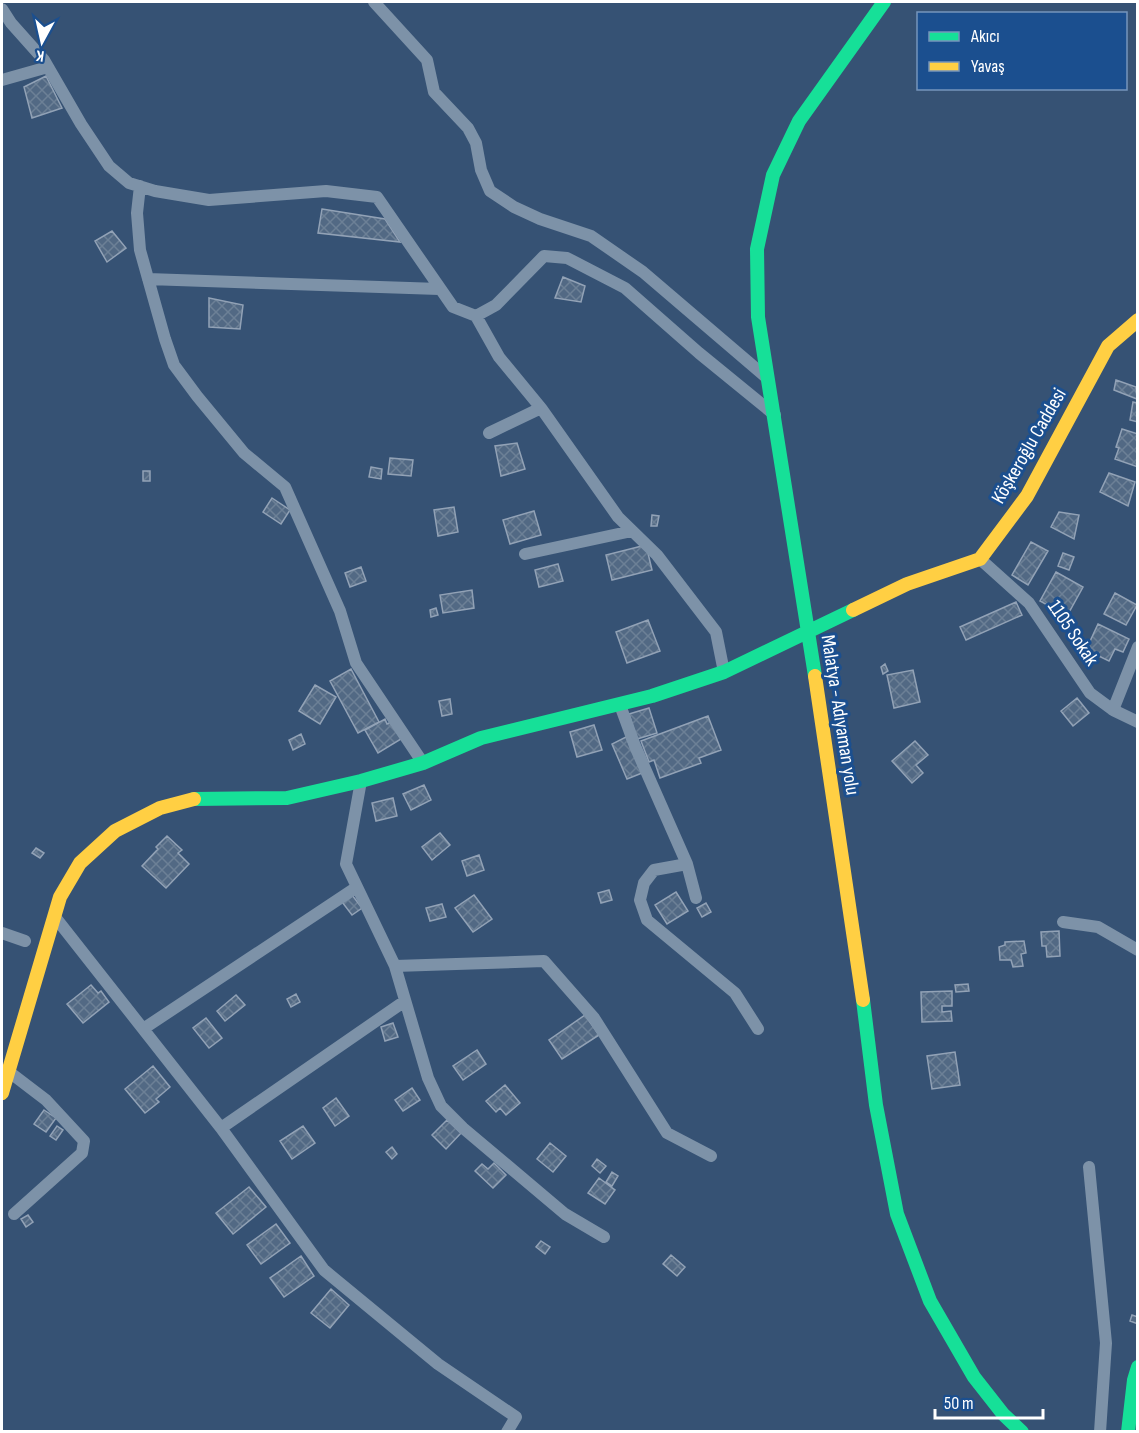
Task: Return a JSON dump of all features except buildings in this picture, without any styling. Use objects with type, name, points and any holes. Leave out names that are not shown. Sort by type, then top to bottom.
[{"type":"main road","name":"Malatya - Adıyaman yolu","points":[[884,2],[799,121],[773,175],[756,249],[758,317],[856,945],[876,1105],[897,1214],[930,1301],[974,1377],[1003,1414],[1022,1431]]},
{"type":"main road","name":"Köşkeroğlu Caddesi","points":[[980,559],[1027,496],[1108,346],[1137,320]]},
{"type":"main road","points":[[2,1093],[60,897],[80,862],[115,831],[160,808],[197,798],[287,798],[362,781],[423,763],[481,738],[652,696],[724,672],[907,584],[980,559]]},
{"type":"main road","points":[[1128,1431],[1137,1367]]},
{"type":"street","points":[[374,2],[427,60],[434,92],[468,128],[476,143],[481,170],[490,191],[532,215],[591,236],[643,272],[766,378]]},
{"type":"street","points":[[2,9],[11,23],[44,60],[108,166],[129,183],[155,191],[209,200],[326,191],[377,197],[453,307],[476,316],[499,357],[541,408],[618,517],[657,555],[716,632],[724,672]]},
{"type":"street","points":[[2,80],[48,67]]},
{"type":"street","points":[[140,186],[137,213],[140,250],[174,365],[244,453],[285,488],[340,611],[356,663],[423,763]]},
{"type":"street","points":[[476,316],[496,305],[544,256],[567,258],[625,288],[775,415]]},
{"type":"street","points":[[148,279],[439,289]]},
{"type":"street","points":[[489,433],[541,408]]},
{"type":"street","points":[[525,554],[633,531]]},
{"type":"street","name":"1105 Sokak","points":[[980,559],[1029,603],[1090,693],[1113,711],[1137,722]]},
{"type":"street","points":[[1113,711],[1137,648]]},
{"type":"street","points":[[620,705],[635,746],[687,864],[696,898]]},
{"type":"street","points":[[362,781],[346,864],[395,966],[428,1078],[441,1106],[463,1128],[565,1214],[604,1237]]},
{"type":"street","points":[[687,864],[654,870],[644,883],[640,900],[647,920],[735,993],[758,1029]]},
{"type":"street","points":[[143,1029],[357,888]]},
{"type":"street","points":[[55,917],[221,1128],[324,1270],[438,1364],[516,1417],[507,1431]]},
{"type":"street","points":[[1063,922],[1098,927],[1137,950]]},
{"type":"street","points":[[2,933],[25,941]]},
{"type":"street","points":[[395,966],[544,961],[594,1018],[667,1133],[711,1156]]},
{"type":"street","points":[[221,1128],[405,1001]]},
{"type":"street","points":[[8,1071],[46,1100],[84,1142],[82,1153],[14,1214]]},
{"type":"street","points":[[1089,1167],[1106,1343],[1100,1431]]},
{"type":"traffic: fast","points":[[815,676],[758,317],[757,249],[773,175],[799,121],[884,2]]},
{"type":"traffic: fast","points":[[194,799],[287,798],[361,781],[423,763],[481,738],[652,696],[724,672],[853,610]]},
{"type":"traffic: fast","points":[[863,1000],[876,1105],[897,1214],[930,1301],[974,1377],[1003,1414],[1022,1432]]},
{"type":"traffic: fast","points":[[1128,1432],[1134,1380],[1138,1367]]},
{"type":"traffic: slow","points":[[853,610],[907,584],[980,559],[1027,496],[1108,346],[1138,320]]},
{"type":"traffic: slow","points":[[815,676],[863,1000]]},
{"type":"traffic: slow","points":[[2,1093],[60,897],[80,863],[115,831],[160,808],[194,799]]}]
